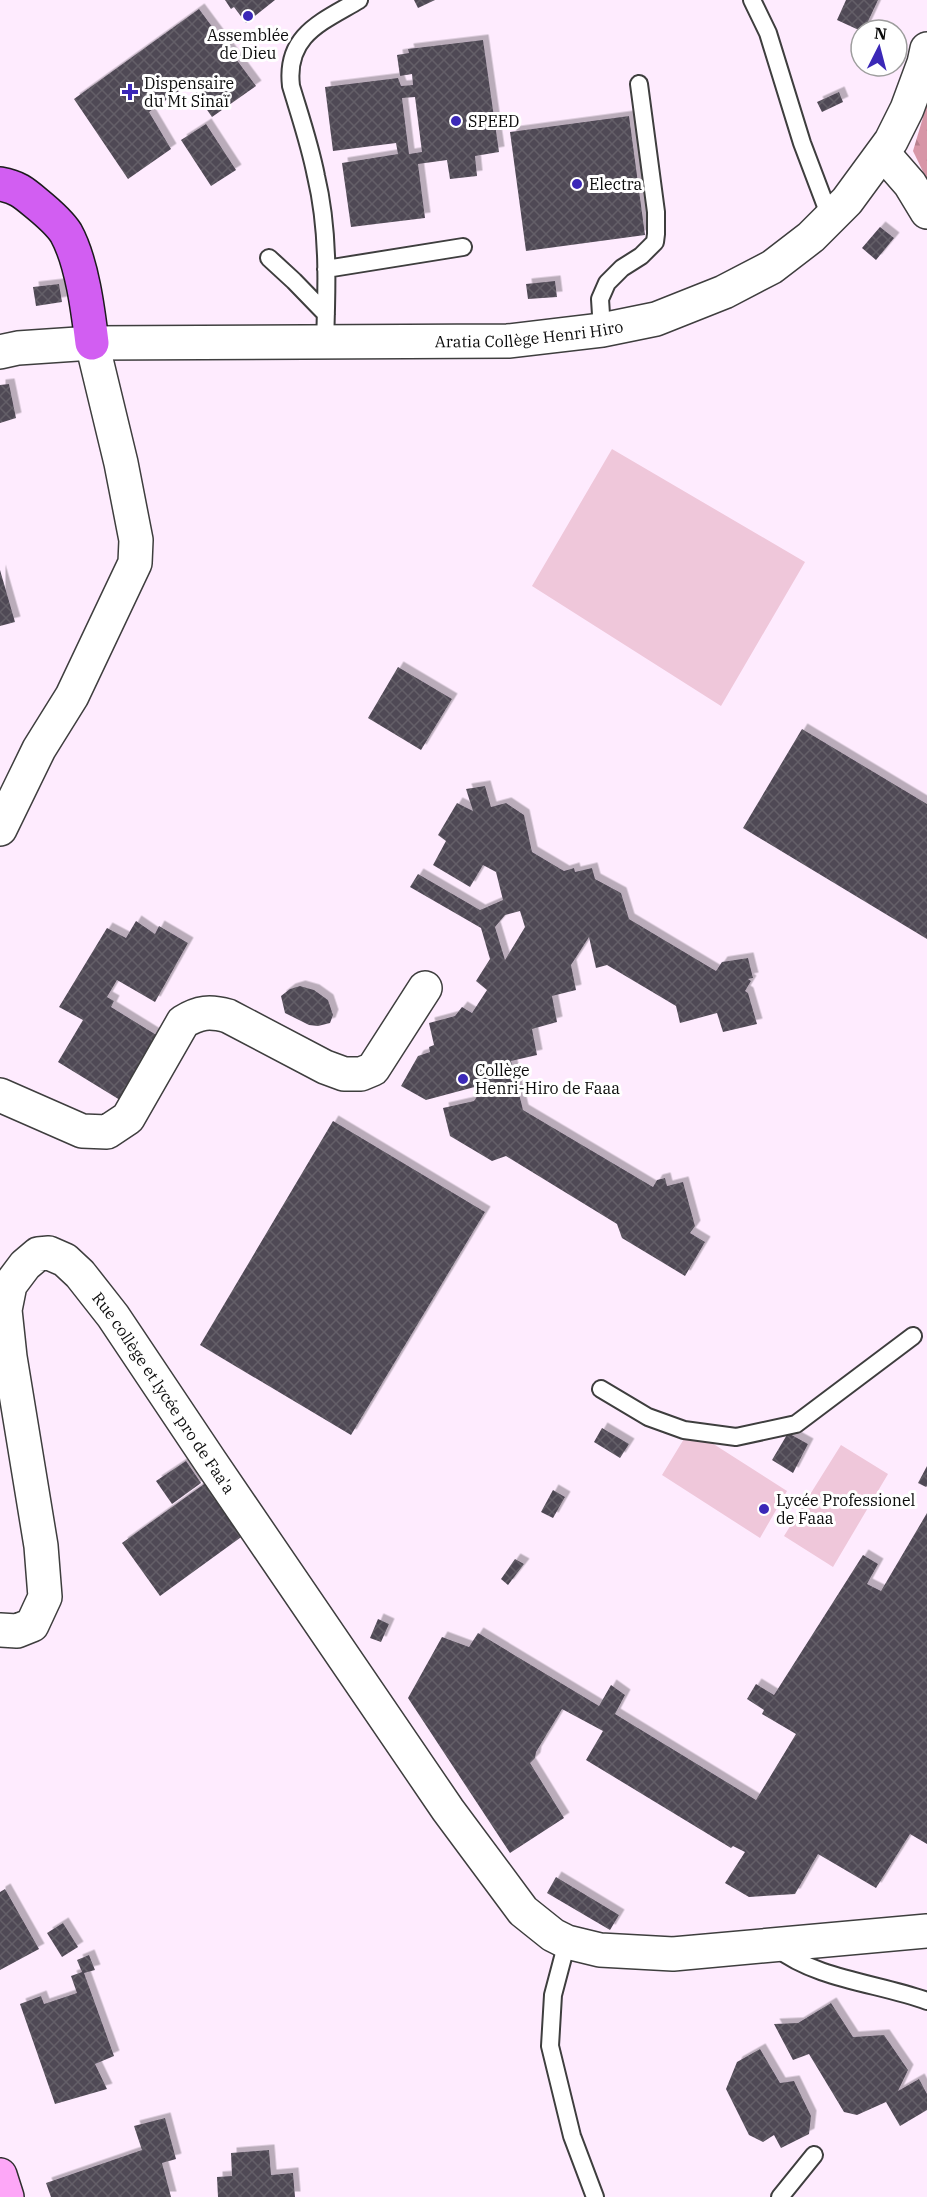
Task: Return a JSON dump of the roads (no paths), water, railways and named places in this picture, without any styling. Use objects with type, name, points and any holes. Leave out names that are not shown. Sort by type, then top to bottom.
[{"type":"highway","points":[[0,184],[17,187],[49,213],[66,233],[77,265],[88,311],[92,343]]},
{"type":"main road","points":[[0,2175],[7,2197]]},
{"type":"street","name":"Aratia Collège Henri Hiro","points":[[0,352],[18,348],[325,328],[508,341],[602,330],[656,319],[724,292],[772,267],[811,237],[847,201],[883,153],[907,109],[927,49]]},
{"type":"street","points":[[883,153],[910,184],[927,212]]},
{"type":"street","points":[[0,829],[39,749],[72,696],[135,563],[136,540],[121,464],[92,343]]},
{"type":"street","points":[[0,1095],[81,1131],[107,1132],[128,1118],[183,1022],[195,1015],[211,1011],[228,1016],[325,1067],[344,1074],[361,1074],[374,1070],[425,988]]},
{"type":"street","name":"Rue collège et lycée pro de Faa'a","points":[[0,1630],[17,1631],[32,1625],[45,1597],[41,1546],[10,1357],[5,1310],[10,1286],[25,1264],[38,1254],[49,1253],[65,1260],[80,1274],[113,1316],[448,1810],[523,1911],[553,1935],[567,1942],[600,1950],[673,1954],[927,1931]]},
{"type":"lane","points":[[325,328],[324,219],[317,176],[291,86],[289,71],[292,55],[302,38],[319,23],[359,0]]},
{"type":"lane","points":[[752,0],[768,33],[802,143],[831,217]]},
{"type":"lane","points":[[602,330],[600,299],[607,283],[655,242],[656,212],[639,84]]},
{"type":"lane","points":[[326,270],[463,248]]},
{"type":"lane","points":[[269,258],[294,280],[325,328]]},
{"type":"lane","points":[[601,1389],[648,1417],[684,1430],[736,1437],[796,1424],[914,1336]]},
{"type":"lane","points":[[567,1942],[553,1995],[550,2046],[572,2136],[594,2197]]},
{"type":"lane","points":[[772,1944],[788,1957],[832,1974],[927,2001]]},
{"type":"lane","points":[[780,2197],[814,2155]]},
{"type":"place","name":"Assemblée de Dieu","points":[[248,16]]},
{"type":"place","name":"Dispensaire du Mt Sinaï","points":[[130,92]]},
{"type":"place","name":"SPEED","points":[[456,121]]},
{"type":"place","name":"Electra","points":[[577,184]]},
{"type":"place","name":"Collège Henri-Hiro de Faaa","points":[[463,1079]]},
{"type":"place","name":"Lycée Professionel de Faaa","points":[[764,1509]]}]
